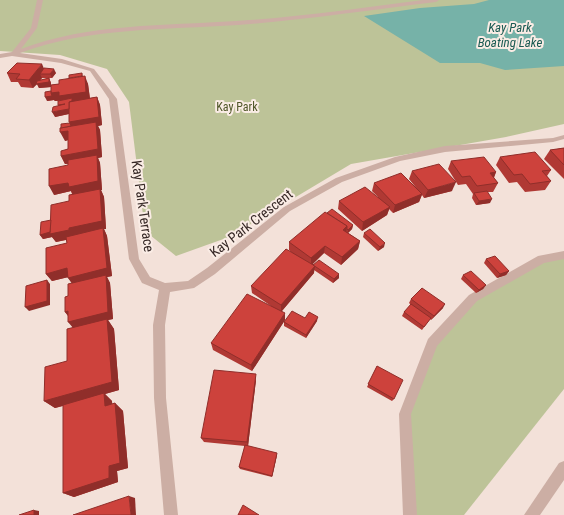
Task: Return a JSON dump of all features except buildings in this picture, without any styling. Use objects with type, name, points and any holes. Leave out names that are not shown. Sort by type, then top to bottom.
[{"type":"street","points":[[12,54],[34,28],[40,0]]},
{"type":"street","points":[[0,56],[12,54],[35,44],[106,30],[237,23],[436,0]]},
{"type":"street","name":"Kay Park Terrace","points":[[12,54],[62,61],[92,70],[113,99],[134,259],[146,280],[165,288]]},
{"type":"street","name":"Kay Park Crescent","points":[[165,288],[190,285],[212,271],[287,209],[339,180],[398,159],[445,149],[553,140],[564,137]]},
{"type":"street","points":[[410,515],[405,414],[432,343],[473,298],[542,259],[564,255]]},
{"type":"street","points":[[165,288],[159,325],[160,398],[171,515]]},
{"type":"street","points":[[531,515],[564,468]]},
{"type":"green space","name":"Kay Park","points":[[0,0],[564,0],[564,124],[506,137],[351,164],[229,237],[176,256],[145,231],[129,102],[107,69],[60,55],[0,51]]},
{"type":"green space","points":[[564,255],[564,389],[464,515],[410,515],[405,414],[432,343],[473,298],[542,259]]},
{"type":"water","name":"Kay Park Boating Lake","points":[[489,0],[564,0],[564,66],[505,70],[480,63],[440,63],[364,16],[420,8],[474,4]]}]
